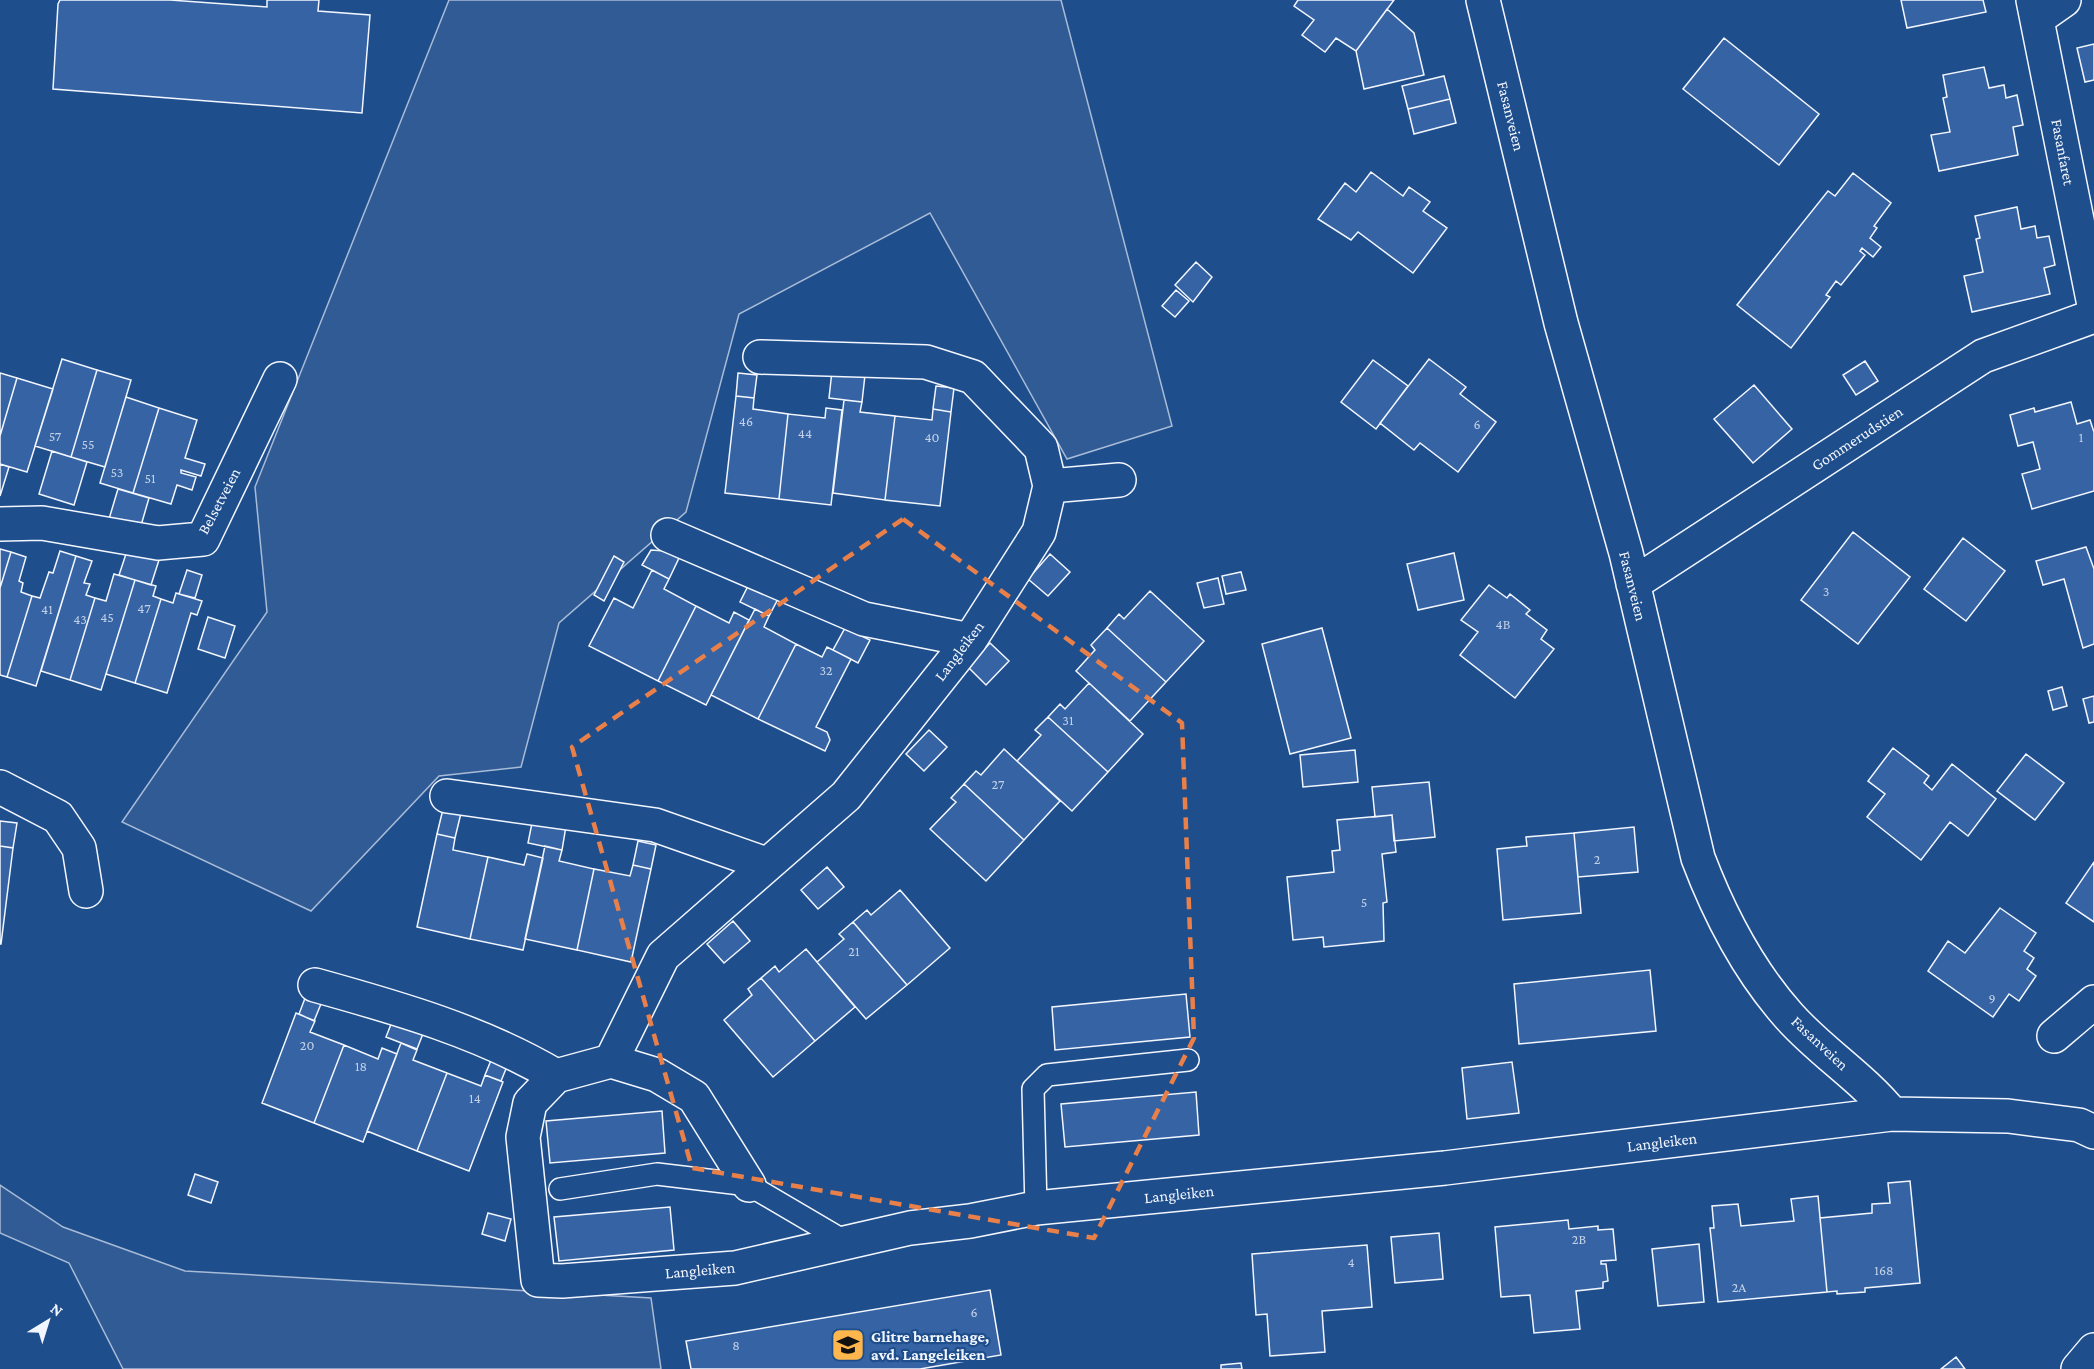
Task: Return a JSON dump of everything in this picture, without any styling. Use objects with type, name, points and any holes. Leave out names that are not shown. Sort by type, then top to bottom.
[{"type":"street","name":"Fasanveien","points":[[1483,0],[1561,323],[1633,584],[1698,858],[1716,907],[1750,965],[1790,1017],[1874,1092],[1892,1114]]},
{"type":"street","points":[[2035,9],[2064,0]]},
{"type":"street","name":"Fasanfaret","points":[[2035,9],[2094,305]]},
{"type":"street","name":"Gommerudstien","points":[[1633,584],[1983,356],[2094,316]]},
{"type":"street","name":"Langleiken","points":[[611,1061],[663,956],[846,796],[970,640],[1039,532],[1050,486],[1041,448],[973,377],[926,362],[760,357]]},
{"type":"street","name":"Belsetveien","points":[[0,524],[42,523],[158,543],[203,539],[280,379]]},
{"type":"street","points":[[1050,486],[1119,480]]},
{"type":"street","points":[[668,535],[864,619],[970,640]]},
{"type":"street","points":[[0,787],[58,817],[79,848],[86,891]]},
{"type":"street","points":[[447,796],[655,825],[766,864]]},
{"type":"street","points":[[315,985],[423,1016],[529,1060],[556,1076],[611,1061],[657,1075],[694,1097],[749,1185]]},
{"type":"street","points":[[2054,1035],[2094,1002]]},
{"type":"street","name":"Langleiken","points":[[556,1076],[530,1103],[523,1137],[538,1280],[562,1281],[735,1268],[910,1228],[970,1221],[1036,1208],[1445,1168],[1892,1114],[2008,1116],[2079,1125],[2094,1132]]},
{"type":"street","points":[[2078,1369],[2094,1350]]},
{"type":"lane","points":[[1036,1208],[1033,1089],[1047,1076],[1188,1060]]},
{"type":"lane","points":[[560,1188],[657,1174],[749,1185],[846,1242]]},
{"type":"highlighted area","points":[[903,519],[1182,723],[1194,1038],[1094,1238],[692,1168],[572,747]]},
{"type":"shaded area","points":[[449,0],[1061,0],[1172,426],[1067,459],[930,213],[739,314],[686,512],[559,623],[521,767],[439,776],[311,911],[122,822],[267,612],[255,487]]},
{"type":"shaded area","points":[[0,1185],[63,1227],[185,1271],[651,1298],[661,1369],[123,1369],[69,1263],[0,1233]]},
{"type":"building","points":[[60,0],[170,0],[267,7],[267,0],[319,0],[318,11],[370,15],[362,113],[53,89]]},
{"type":"building","points":[[1298,0],[1394,0],[1356,51],[1336,38],[1325,52],[1302,35],[1314,20],[1294,6]]},
{"type":"building","points":[[1901,0],[1983,0],[1986,12],[1907,28]]},
{"type":"building","points":[[1387,9],[1414,33],[1424,75],[1364,89],[1356,51]]},
{"type":"building","points":[[1724,38],[1819,114],[1779,165],[1683,89]]},
{"type":"building","points":[[2094,44],[2094,80],[2085,82],[2077,48]]},
{"type":"building","points":[[1984,67],[1989,88],[2004,85],[2006,98],[2017,95],[2023,125],[2013,127],[2018,155],[1939,171],[1931,135],[1950,132],[1943,98],[1947,97],[1943,75]]},
{"type":"building","points":[[1444,76],[1450,99],[1408,109],[1402,86]]},
{"type":"building","points":[[1450,99],[1456,123],[1414,134],[1408,109]]},
{"type":"building","points":[[1371,172],[1403,196],[1409,187],[1430,202],[1423,211],[1447,228],[1413,273],[1358,232],[1351,240],[1318,219],[1345,183],[1356,192]]},
{"type":"building","points":[[1853,173],[1891,203],[1874,226],[1877,228],[1870,238],[1881,247],[1873,257],[1862,248],[1860,251],[1865,255],[1841,285],[1836,281],[1826,295],[1830,297],[1791,348],[1737,305],[1828,191],[1835,196]]},
{"type":"building","points":[[2017,207],[2021,229],[2035,226],[2037,238],[2049,236],[2055,265],[2044,268],[2050,294],[1972,312],[1964,276],[1983,272],[1976,239],[1980,238],[1975,216]]},
{"type":"building","points":[[1196,262],[1212,277],[1193,302],[1175,285]]},
{"type":"building","points":[[1176,290],[1189,301],[1175,317],[1162,306]]},
{"type":"building","points":[[62,359],[97,370],[71,457],[35,446]]},
{"type":"building","points":[[1429,359],[1466,387],[1460,394],[1496,422],[1458,472],[1420,443],[1414,450],[1380,423]]},
{"type":"building","points":[[1373,360],[1408,386],[1376,429],[1341,402]]},
{"type":"building","points":[[1865,361],[1878,381],[1856,395],[1843,375]]},
{"type":"building","points":[[97,370],[131,380],[105,467],[71,457]]},
{"type":"building","points":[[832,371],[865,375],[862,402],[829,398]]},
{"type":"building","points":[[0,373],[17,378],[0,436]]},
{"type":"building","points":[[738,373],[757,375],[754,398],[736,396]]},
{"type":"building","points":[[17,378],[53,389],[27,472],[0,464],[0,436]]},
{"type":"building","points":[[1754,385],[1792,429],[1753,463],[1714,419]]},
{"type":"building","points":[[936,386],[954,388],[951,412],[933,409]]},
{"type":"building","points":[[736,396],[754,398],[753,409],[788,414],[779,499],[725,493]]},
{"type":"building","points":[[126,397],[159,408],[133,493],[100,483]]},
{"type":"building","points":[[844,400],[862,402],[860,412],[895,416],[885,500],[833,493]]},
{"type":"building","points":[[2071,402],[2077,424],[2090,420],[2094,432],[2094,491],[2032,509],[2022,474],[2040,469],[2033,442],[2018,446],[2010,415],[2034,408],[2035,412]]},
{"type":"building","points":[[159,408],[197,420],[185,458],[205,464],[201,476],[181,470],[181,473],[196,477],[192,490],[177,485],[171,504],[133,493]]},
{"type":"building","points":[[826,408],[842,410],[831,505],[779,499],[788,414],[825,418]]},
{"type":"building","points":[[933,409],[951,412],[940,506],[885,500],[895,416],[932,420]]},
{"type":"building","points":[[52,451],[87,462],[74,505],[39,494]]},
{"type":"building","points":[[0,464],[9,467],[0,496]]},
{"type":"building","points":[[118,489],[149,498],[140,529],[109,519]]},
{"type":"building","points":[[1853,532],[1910,577],[1858,644],[1801,600]]},
{"type":"building","points":[[1963,538],[2005,571],[1966,621],[1924,589]]},
{"type":"building","points":[[2086,547],[2094,569],[2094,644],[2083,648],[2064,579],[2043,585],[2036,561]]},
{"type":"building","points":[[0,549],[11,552],[0,588]]},
{"type":"building","points":[[651,550],[665,551],[679,558],[669,579],[642,565]]},
{"type":"building","points":[[60,551],[76,556],[36,686],[7,677],[32,596],[40,598],[49,572],[53,573]]},
{"type":"building","points":[[127,551],[159,560],[151,585],[119,575]]},
{"type":"building","points":[[11,552],[26,557],[19,581],[23,583],[21,592],[32,596],[7,677],[0,675],[0,588]]},
{"type":"building","points":[[1454,553],[1464,600],[1418,610],[1407,564]]},
{"type":"building","points":[[1050,554],[1070,572],[1048,596],[1028,579]]},
{"type":"building","points":[[76,556],[92,561],[84,583],[90,584],[86,595],[95,598],[70,680],[41,671]]},
{"type":"building","points":[[614,556],[624,562],[604,601],[594,595]]},
{"type":"building","points":[[187,570],[202,575],[195,598],[179,594]]},
{"type":"building","points":[[652,570],[669,579],[664,589],[696,606],[658,681],[589,646],[614,598],[633,608]]},
{"type":"building","points":[[1241,572],[1246,590],[1226,594],[1222,576]]},
{"type":"building","points":[[114,574],[135,580],[101,690],[70,680],[95,598],[106,601]]},
{"type":"building","points":[[1218,578],[1224,604],[1204,608],[1197,583]]},
{"type":"building","points":[[135,580],[156,586],[153,596],[161,599],[135,683],[106,674]]},
{"type":"building","points":[[751,580],[780,595],[769,616],[740,602]]},
{"type":"building","points":[[1489,585],[1507,598],[1510,594],[1530,610],[1526,614],[1547,630],[1541,639],[1554,649],[1515,698],[1460,655],[1478,632],[1461,620]]},
{"type":"building","points":[[1150,591],[1204,641],[1166,682],[1107,628],[1119,614],[1124,619]]},
{"type":"building","points":[[176,593],[202,601],[197,615],[191,613],[167,693],[135,683],[161,599],[173,603]]},
{"type":"building","points":[[696,606],[729,623],[734,612],[749,620],[706,705],[658,681]]},
{"type":"building","points":[[755,609],[769,616],[764,627],[796,644],[758,719],[711,695]]},
{"type":"building","points":[[208,617],[235,626],[225,658],[198,649]]},
{"type":"building","points":[[845,628],[870,640],[858,663],[833,650]]},
{"type":"building","points":[[1107,628],[1166,682],[1130,721],[1076,671],[1095,650],[1091,645]]},
{"type":"building","points":[[1322,628],[1351,738],[1290,754],[1262,644]]},
{"type":"building","points":[[990,643],[1009,661],[986,685],[968,667]]},
{"type":"building","points":[[796,644],[822,657],[827,647],[851,659],[816,727],[827,732],[830,740],[825,751],[758,719]]},
{"type":"building","points":[[1089,683],[1143,734],[1108,772],[1048,717],[1060,704],[1065,709]]},
{"type":"building","points":[[2062,687],[2067,706],[2053,710],[2048,691]]},
{"type":"building","points":[[2094,696],[2094,722],[2089,723],[2083,699]]},
{"type":"building","points":[[1048,717],[1108,772],[1072,811],[1017,761],[1041,735],[1035,730]]},
{"type":"building","points":[[929,730],[947,747],[924,771],[906,754]]},
{"type":"building","points":[[1893,748],[1929,776],[1924,783],[1932,790],[1952,764],[1996,799],[1968,836],[1950,822],[1921,860],[1867,817],[1885,794],[1868,781]]},
{"type":"building","points":[[1004,749],[1060,801],[1024,840],[964,784],[976,771],[981,775]]},
{"type":"building","points":[[1355,750],[1358,782],[1303,787],[1300,755]]},
{"type":"building","points":[[2026,754],[2064,783],[2035,820],[1997,791]]},
{"type":"building","points":[[1429,782],[1435,837],[1394,841],[1392,815],[1375,817],[1372,787]]},
{"type":"building","points":[[964,784],[1024,840],[986,881],[930,829],[956,802],[951,798]]},
{"type":"building","points":[[443,809],[461,813],[455,838],[437,834]]},
{"type":"building","points":[[1392,815],[1396,852],[1382,854],[1387,902],[1383,903],[1384,941],[1324,947],[1323,937],[1293,940],[1287,877],[1334,872],[1332,851],[1340,850],[1337,820]]},
{"type":"building","points":[[533,818],[566,826],[562,850],[528,843]]},
{"type":"building","points":[[0,821],[17,823],[13,848],[0,846]]},
{"type":"building","points":[[1634,827],[1638,872],[1578,877],[1574,833]]},
{"type":"building","points":[[1574,833],[1581,913],[1503,920],[1497,849],[1527,846],[1526,837]]},
{"type":"building","points":[[437,834],[455,838],[453,850],[488,857],[470,939],[417,927]]},
{"type":"building","points":[[638,841],[656,845],[651,869],[633,865]]},
{"type":"building","points":[[0,846],[13,848],[1,944],[0,944]]},
{"type":"building","points":[[545,846],[562,850],[559,861],[594,869],[577,950],[525,939]]},
{"type":"building","points":[[527,854],[543,858],[523,950],[470,939],[488,857],[524,865]]},
{"type":"building","points":[[2094,862],[2094,922],[2066,903]]},
{"type":"building","points":[[633,865],[651,869],[631,962],[577,950],[594,869],[630,876]]},
{"type":"building","points":[[827,867],[844,887],[818,909],[801,890]]},
{"type":"building","points":[[900,890],[950,948],[907,985],[853,922],[867,910],[871,915]]},
{"type":"building","points":[[2000,908],[2036,933],[2024,951],[2034,958],[2027,969],[2036,976],[2019,1001],[2009,994],[1993,1017],[1928,971],[1948,941],[1965,953]]},
{"type":"building","points":[[733,921],[750,941],[724,963],[707,944]]},
{"type":"building","points":[[853,922],[907,985],[866,1019],[817,962],[844,939],[839,934]]},
{"type":"building","points":[[806,949],[855,1007],[815,1041],[761,978],[775,966],[779,972]]},
{"type":"building","points":[[1650,970],[1656,1031],[1519,1044],[1514,984]]},
{"type":"building","points":[[761,978],[815,1041],[773,1077],[724,1020],[752,995],[748,989]]},
{"type":"building","points":[[307,993],[323,999],[314,1021],[299,1014]]},
{"type":"building","points":[[1186,994],[1190,1037],[1055,1050],[1052,1007]]},
{"type":"building","points":[[296,1013],[315,1021],[310,1032],[344,1045],[314,1123],[262,1103]]},
{"type":"building","points":[[395,1014],[426,1026],[417,1049],[386,1037]]},
{"type":"building","points":[[401,1043],[417,1050],[413,1060],[447,1073],[417,1151],[367,1131]]},
{"type":"building","points":[[344,1045],[378,1059],[382,1048],[397,1054],[363,1142],[314,1123]]},
{"type":"building","points":[[494,1053],[510,1059],[501,1081],[485,1075]]},
{"type":"building","points":[[1512,1062],[1519,1113],[1467,1119],[1462,1068]]},
{"type":"building","points":[[447,1073],[481,1086],[485,1075],[503,1082],[469,1171],[417,1151]]},
{"type":"building","points":[[1196,1092],[1199,1135],[1065,1147],[1061,1104]]},
{"type":"building","points":[[662,1111],[665,1153],[550,1163],[546,1121]]},
{"type":"building","points":[[195,1174],[218,1182],[211,1203],[188,1195]]},
{"type":"building","points":[[1910,1181],[1920,1283],[1865,1288],[1865,1292],[1837,1294],[1837,1291],[1827,1292],[1820,1218],[1872,1213],[1872,1204],[1890,1203],[1888,1183]]},
{"type":"building","points":[[1818,1196],[1827,1292],[1718,1302],[1710,1228],[1714,1228],[1712,1206],[1738,1204],[1741,1226],[1794,1221],[1791,1199]]},
{"type":"building","points":[[670,1207],[674,1250],[559,1261],[554,1217]]},
{"type":"building","points":[[488,1213],[511,1219],[505,1241],[482,1234]]},
{"type":"building","points":[[1568,1220],[1569,1229],[1598,1226],[1598,1230],[1613,1229],[1616,1260],[1601,1261],[1601,1264],[1606,1264],[1608,1281],[1603,1282],[1603,1288],[1576,1291],[1580,1329],[1534,1333],[1530,1295],[1501,1297],[1495,1227]]},
{"type":"building","points":[[1439,1233],[1443,1279],[1395,1283],[1391,1237]]},
{"type":"building","points":[[1699,1244],[1704,1302],[1658,1306],[1652,1249]]},
{"type":"building","points":[[1367,1245],[1372,1307],[1322,1311],[1325,1352],[1270,1356],[1267,1314],[1256,1315],[1252,1254]]},
{"type":"building","points":[[990,1290],[1001,1355],[920,1369],[691,1369],[686,1341]]},
{"type":"building","points":[[1956,1357],[1965,1369],[1941,1369]]},
{"type":"building","points":[[1241,1363],[1242,1369],[1221,1369],[1221,1365]]},
{"type":"place","name":"Glitre barnehage, avd. Langeleiken","points":[[848,1345]]}]
